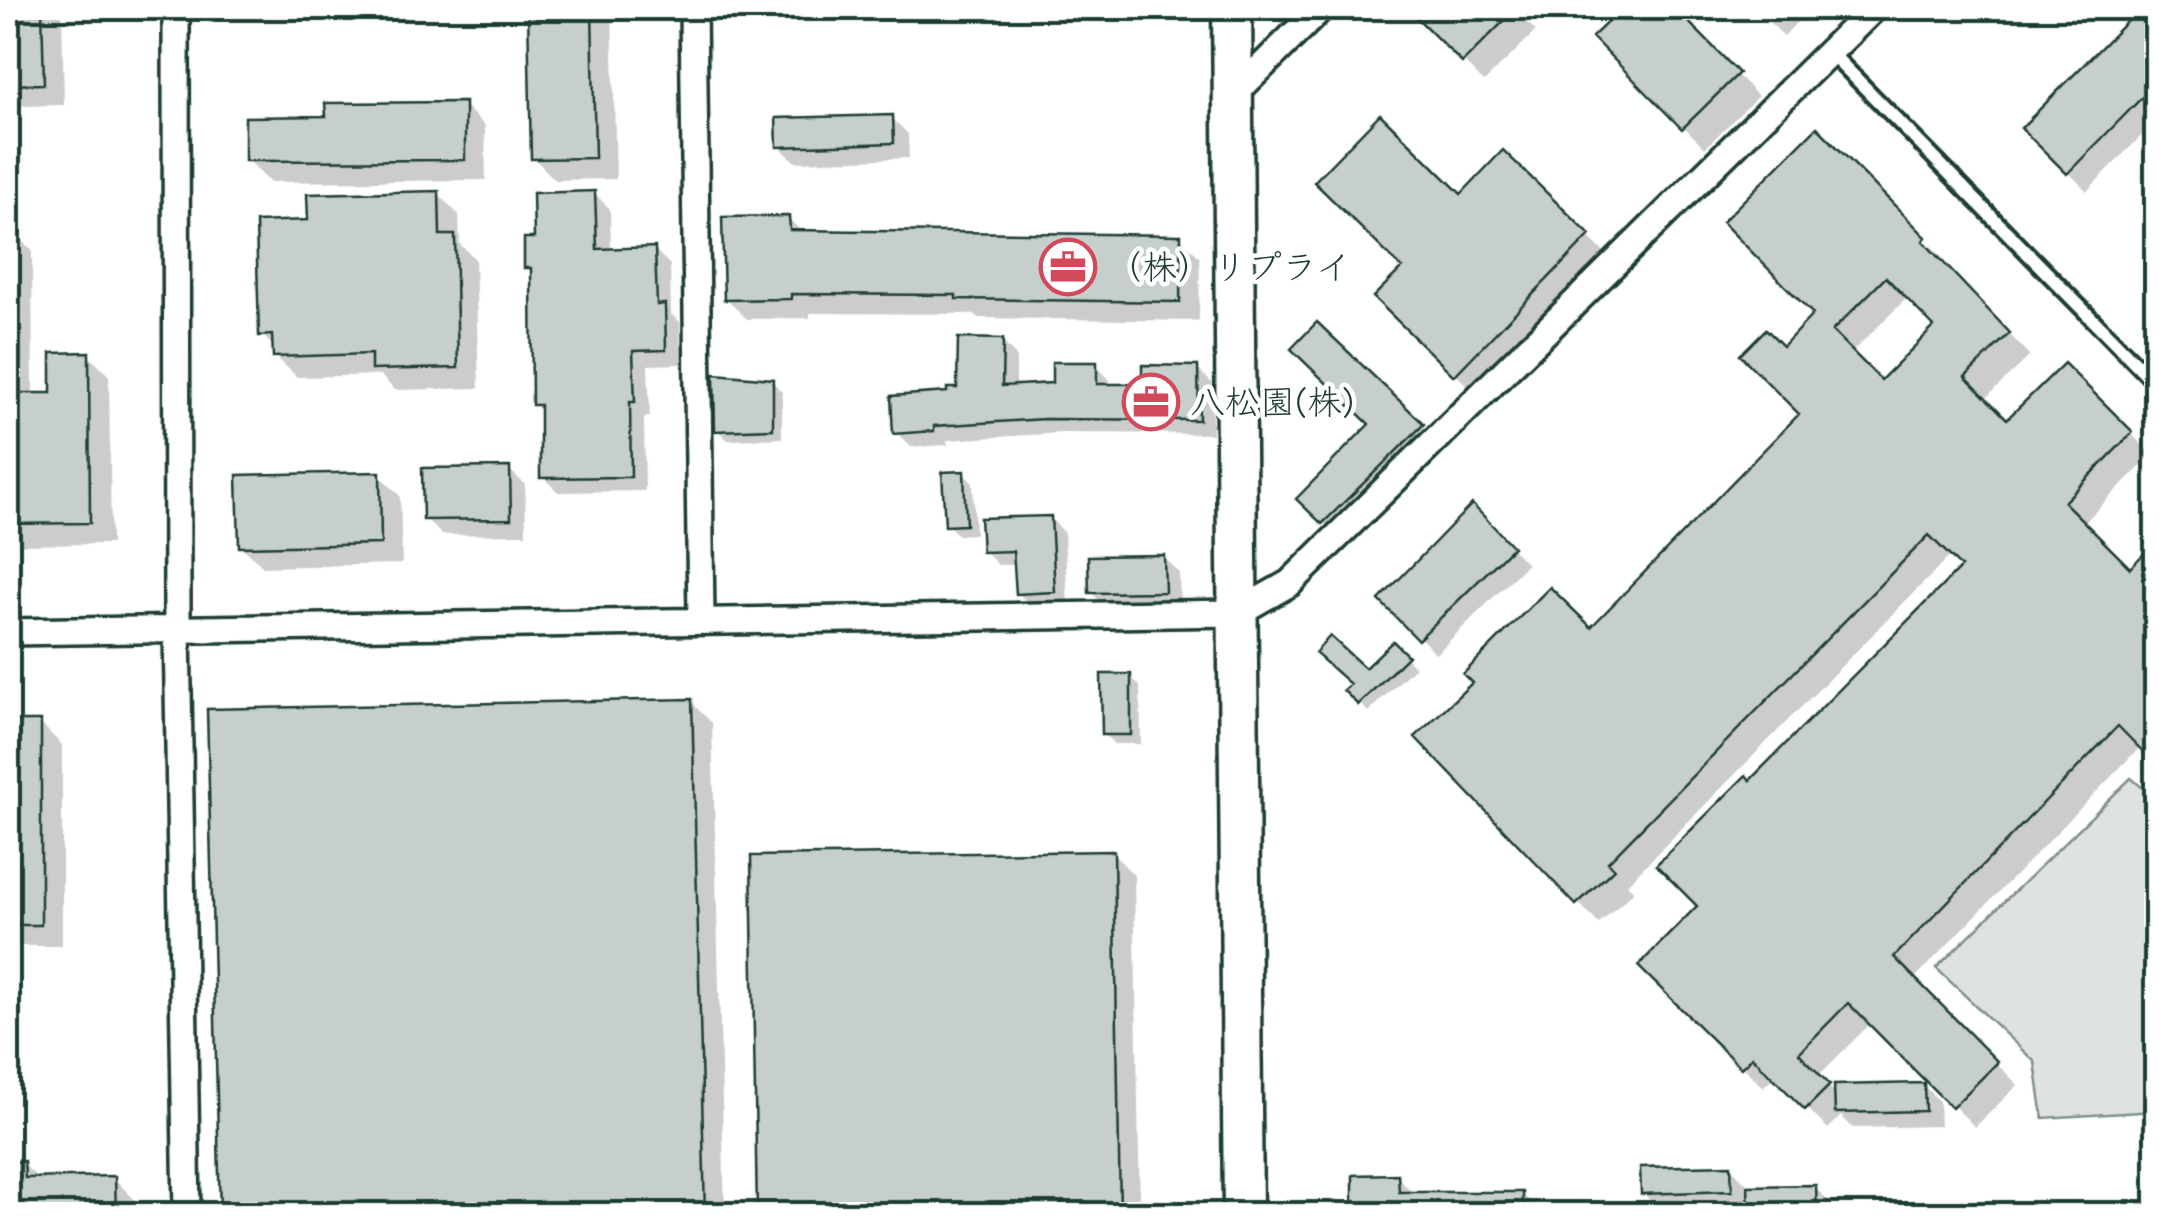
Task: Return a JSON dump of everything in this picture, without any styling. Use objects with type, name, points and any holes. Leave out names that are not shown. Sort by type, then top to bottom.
[{"type":"street","points":[[176,8],[177,629],[187,1214]]},
{"type":"street","points":[[693,8],[701,619]]},
{"type":"street","points":[[1232,8],[1243,1214]]},
{"type":"street","points":[[1232,96],[1321,8]]},
{"type":"street","points":[[8,632],[1237,613],[1290,583],[1874,8]]},
{"type":"lane","points":[[1830,52],[2156,384]]},
{"type":"shaded area","points":[[2131,778],[2156,799],[2156,1111],[2043,1118],[2035,1062],[1936,968]]},
{"type":"building","points":[[8,8],[42,8],[44,84],[8,85]]},
{"type":"building","points":[[528,8],[592,8],[595,158],[531,159]]},
{"type":"building","points":[[1407,8],[1517,8],[1462,63]]},
{"type":"building","points":[[1622,8],[1675,8],[1739,73],[1682,129],[1592,37]]},
{"type":"building","points":[[2140,8],[2156,8],[2156,83],[2067,174],[2021,128]]},
{"type":"building","points":[[465,102],[465,160],[245,161],[245,117],[326,116],[325,103]]},
{"type":"building","points":[[1380,114],[1461,194],[1503,150],[1590,235],[1454,376],[1373,297],[1402,268],[1314,182]]},
{"type":"building","points":[[893,115],[894,143],[777,147],[776,118]]},
{"type":"building","points":[[1817,127],[1926,237],[1923,241],[2010,333],[1965,377],[2007,419],[2064,363],[2133,432],[2064,502],[2130,568],[2156,541],[2156,765],[2118,726],[1894,957],[1998,1062],[1952,1108],[1848,1003],[1799,1053],[1830,1085],[1805,1110],[1752,1057],[1741,1068],[1638,966],[1697,906],[1656,865],[1746,775],[1750,780],[1961,567],[1929,535],[1608,862],[1614,869],[1576,905],[1415,737],[1472,683],[1463,674],[1550,587],[1591,627],[1799,414],[1740,355],[1766,329],[1783,346],[1813,314],[1722,222]],"holes":[[[1886,277],[1934,327],[1881,380],[1832,331]]]},
{"type":"building","points":[[439,191],[440,235],[455,235],[458,368],[371,370],[371,354],[273,357],[272,335],[259,336],[256,222],[308,220],[307,194]]},
{"type":"building","points":[[595,191],[597,249],[655,247],[657,305],[665,304],[666,350],[633,351],[631,477],[540,478],[540,405],[532,405],[531,268],[524,268],[524,238],[534,238],[533,193]]},
{"type":"building","points":[[789,216],[790,230],[1181,235],[1180,302],[791,294],[791,299],[724,300],[722,217]]},
{"type":"building","points":[[1317,322],[1424,424],[1322,524],[1296,499],[1369,424],[1291,349]]},
{"type":"building","points":[[958,338],[1003,339],[1002,386],[1052,383],[1052,362],[1097,362],[1097,384],[1142,384],[1142,365],[1198,366],[1199,420],[1045,419],[934,426],[934,431],[893,434],[891,396],[957,388]]},
{"type":"building","points":[[89,352],[90,523],[8,524],[8,393],[51,393],[51,353]]},
{"type":"building","points":[[714,374],[773,379],[773,429],[715,431]]},
{"type":"building","points":[[510,467],[511,519],[423,520],[422,468]]},
{"type":"building","points":[[964,471],[966,525],[945,526],[942,472]]},
{"type":"building","points":[[380,472],[381,544],[239,547],[237,475]]},
{"type":"building","points":[[1472,504],[1513,547],[1418,640],[1379,600]]},
{"type":"building","points":[[1051,516],[1055,592],[1016,594],[1013,551],[982,552],[980,518]]},
{"type":"building","points":[[1164,555],[1165,592],[1089,593],[1088,556]]},
{"type":"building","points":[[1330,636],[1365,668],[1393,641],[1408,656],[1358,705],[1343,690],[1350,684],[1315,653]]},
{"type":"building","points":[[1101,674],[1131,674],[1131,735],[1102,735]]},
{"type":"building","points":[[692,699],[705,1214],[220,1214],[207,709]]},
{"type":"building","points":[[8,721],[41,721],[41,925],[8,925]]},
{"type":"building","points":[[1114,851],[1120,1214],[757,1214],[751,856]]},
{"type":"building","points":[[1924,1083],[1925,1111],[1835,1113],[1834,1085]]},
{"type":"building","points":[[24,1161],[25,1178],[115,1176],[116,1214],[8,1214],[8,1162]]},
{"type":"building","points":[[1731,1165],[1732,1191],[1641,1194],[1640,1167]]},
{"type":"building","points":[[1398,1174],[1399,1192],[1523,1192],[1523,1214],[1353,1214],[1353,1175]]},
{"type":"building","points":[[1816,1185],[1817,1214],[1749,1214],[1748,1186]]},
{"type":"place","name":"（株）リプライ","points":[[1068,267]]},
{"type":"place","name":"八松園(株)","points":[[1151,402]]}]
